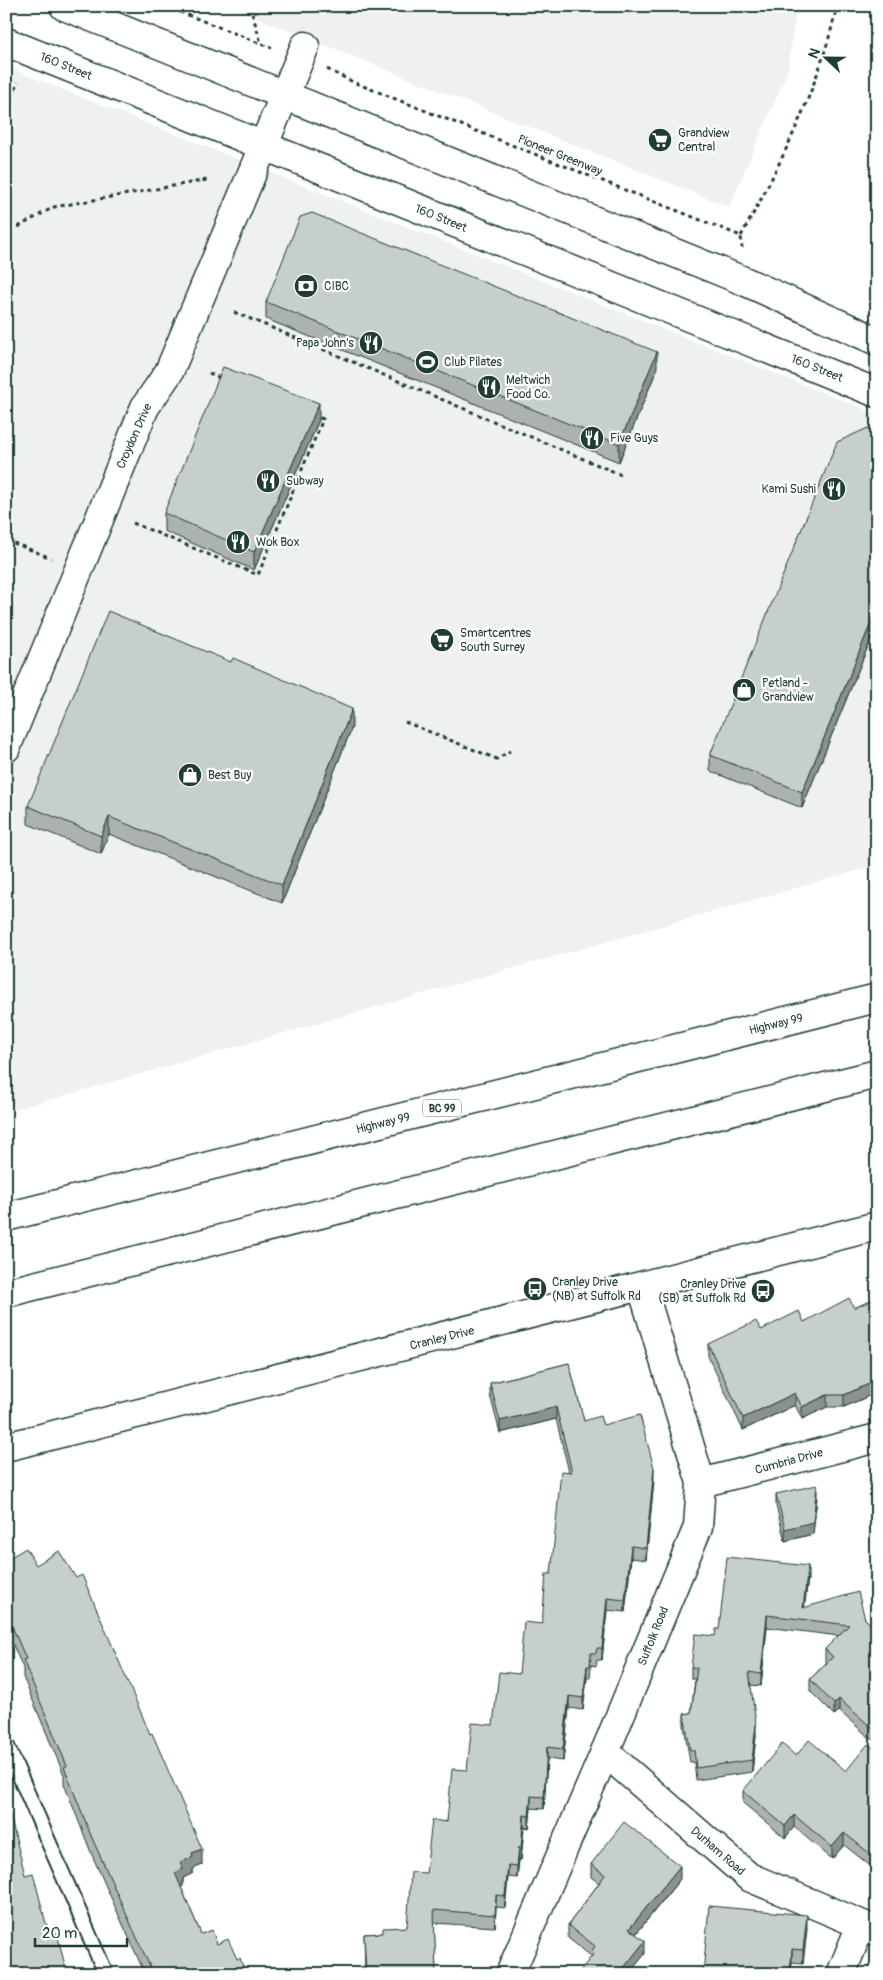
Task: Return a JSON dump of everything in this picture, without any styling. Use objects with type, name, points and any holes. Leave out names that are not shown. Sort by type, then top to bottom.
[{"type":"main road","points":[[64,6],[744,281],[877,341]]},
{"type":"main road","name":"160 Street","points":[[6,42],[877,392]]},
{"type":"main road","name":"Croydon Drive","points":[[6,748],[145,407],[169,372],[306,46]]},
{"type":"main road","name":"Highway 99","points":[[6,1217],[877,998]]},
{"type":"main road","points":[[6,1293],[877,1074]]},
{"type":"main road","name":"Cranley Drive","points":[[6,1447],[877,1226]]},
{"type":"main road","name":"Suffolk Road","points":[[510,1974],[605,1752],[698,1527],[702,1484],[642,1287]]},
{"type":"main road","name":"Cumbria Drive","points":[[702,1484],[877,1438]]},
{"type":"main road","name":"Durham Road","points":[[605,1752],[749,1878],[869,1928]]},
{"type":"main road","points":[[841,1974],[869,1928]]},
{"type":"lane","points":[[6,1744],[106,1974]]},
{"type":"path","points":[[165,6],[270,47]]},
{"type":"path","points":[[250,6],[261,44]]},
{"type":"path","points":[[744,281],[741,236],[770,183],[814,83],[837,6]]},
{"type":"path","name":"Pioneer Greenway","points":[[332,70],[353,82],[741,236]]},
{"type":"path","points":[[6,112],[18,82]]},
{"type":"path","points":[[18,227],[54,207],[207,180]]},
{"type":"path","points":[[234,312],[624,476]]},
{"type":"path","points":[[209,373],[226,380]]},
{"type":"path","points":[[133,523],[258,575],[323,419],[314,415]]},
{"type":"path","points":[[6,540],[51,558]]},
{"type":"path","points":[[405,722],[497,759],[510,751]]},
{"type":"shaded area","name":"Grandview Central","points":[[228,6],[797,6],[787,73],[729,207]]},
{"type":"shaded area","name":"Smartcentres South Surrey","points":[[6,67],[877,414],[877,865],[6,1112]]},
{"type":"building","points":[[312,213],[657,352],[619,444],[266,302],[300,217]]},
{"type":"building","points":[[223,367],[319,403],[254,552],[164,513]]},
{"type":"building","points":[[868,428],[877,431],[877,608],[802,792],[710,755],[837,442]]},
{"type":"building","name":"Best Buy","points":[[108,611],[231,662],[233,658],[352,709],[282,885],[109,817],[101,836],[28,806]]},
{"type":"building","points":[[849,1298],[854,1308],[877,1298],[877,1388],[874,1389],[871,1383],[844,1395],[827,1395],[802,1407],[795,1393],[743,1418],[708,1344],[756,1321],[761,1330],[799,1311],[804,1322]]},
{"type":"building","points":[[569,1363],[584,1421],[600,1416],[603,1425],[640,1415],[654,1468],[646,1548],[631,1546],[625,1600],[607,1598],[602,1648],[597,1648],[596,1653],[591,1653],[590,1666],[587,1666],[583,1698],[569,1696],[563,1749],[547,1747],[544,1797],[531,1796],[529,1816],[524,1815],[521,1848],[519,1847],[517,1866],[508,1865],[505,1896],[496,1895],[495,1915],[434,1910],[436,1974],[366,1974],[364,1934],[383,1933],[383,1928],[407,1927],[411,1872],[426,1873],[432,1820],[447,1822],[452,1769],[467,1770],[472,1723],[493,1725],[499,1672],[519,1674],[524,1622],[542,1624],[546,1574],[551,1574],[561,1471],[572,1472],[556,1407],[500,1421],[490,1383]]},
{"type":"building","points":[[817,1485],[813,1522],[785,1529],[776,1494]]},
{"type":"building","points":[[877,1545],[877,1581],[872,1582]]},
{"type":"building","points":[[26,1548],[36,1565],[59,1551],[76,1578],[82,1575],[202,1849],[192,1853],[193,1857],[180,1862],[183,1869],[175,1873],[201,1934],[212,1930],[217,1944],[228,1939],[237,1959],[240,1958],[246,1974],[149,1974],[148,1972],[152,1971],[92,1838],[64,1767],[67,1766],[23,1660],[26,1659],[6,1612],[6,1560]]},
{"type":"building","points":[[727,1557],[808,1566],[803,1608],[858,1592],[865,1619],[877,1630],[877,1729],[870,1726],[839,1699],[834,1704],[810,1679],[833,1657],[825,1649],[849,1625],[767,1615],[761,1674],[749,1672],[756,1724],[752,1760],[696,1768],[694,1750],[690,1750],[684,1714],[691,1713],[697,1668],[691,1667],[695,1634],[715,1636],[716,1629],[719,1629]]},
{"type":"building","points":[[809,1740],[846,1771],[868,1744],[877,1751],[877,1859],[844,1833],[832,1847],[794,1815],[785,1826],[743,1791],[782,1744],[796,1756]]},
{"type":"building","points":[[6,1811],[9,1811],[25,1875],[33,1873],[49,1935],[57,1933],[67,1974],[6,1974]]},
{"type":"building","points":[[624,1822],[680,1866],[629,1929],[645,1941],[619,1974],[578,1974],[594,1953],[592,1951],[595,1946],[568,1925],[605,1875],[591,1864]]},
{"type":"building","points":[[709,1906],[807,1915],[803,1950],[792,1949],[790,1974],[703,1974]]},
{"type":"place","name":"Grandview Central","points":[[660,140]]},
{"type":"place","name":"CIBC","points":[[306,286]]},
{"type":"place","name":"Papa John's","points":[[371,343]]},
{"type":"place","name":"Club Pilates","points":[[427,362]]},
{"type":"place","name":"Meltwich Food Co.","points":[[489,387]]},
{"type":"place","name":"Five Guys","points":[[592,438]]},
{"type":"place","name":"Subway","points":[[268,481]]},
{"type":"place","name":"Kami Sushi","points":[[834,489]]},
{"type":"place","name":"Wok Box","points":[[238,542]]},
{"type":"place","name":"Smartcentres South Surrey","points":[[442,640]]},
{"type":"place","name":"Petland - Grandview","points":[[744,690]]},
{"type":"place","name":"Best Buy","points":[[190,775]]},
{"type":"place","name":"Cranley Drive (NB) at Suffolk Rd","points":[[535,1289]]},
{"type":"place","name":"Cranley Drive (SB) at Suffolk Rd","points":[[763,1291]]}]
